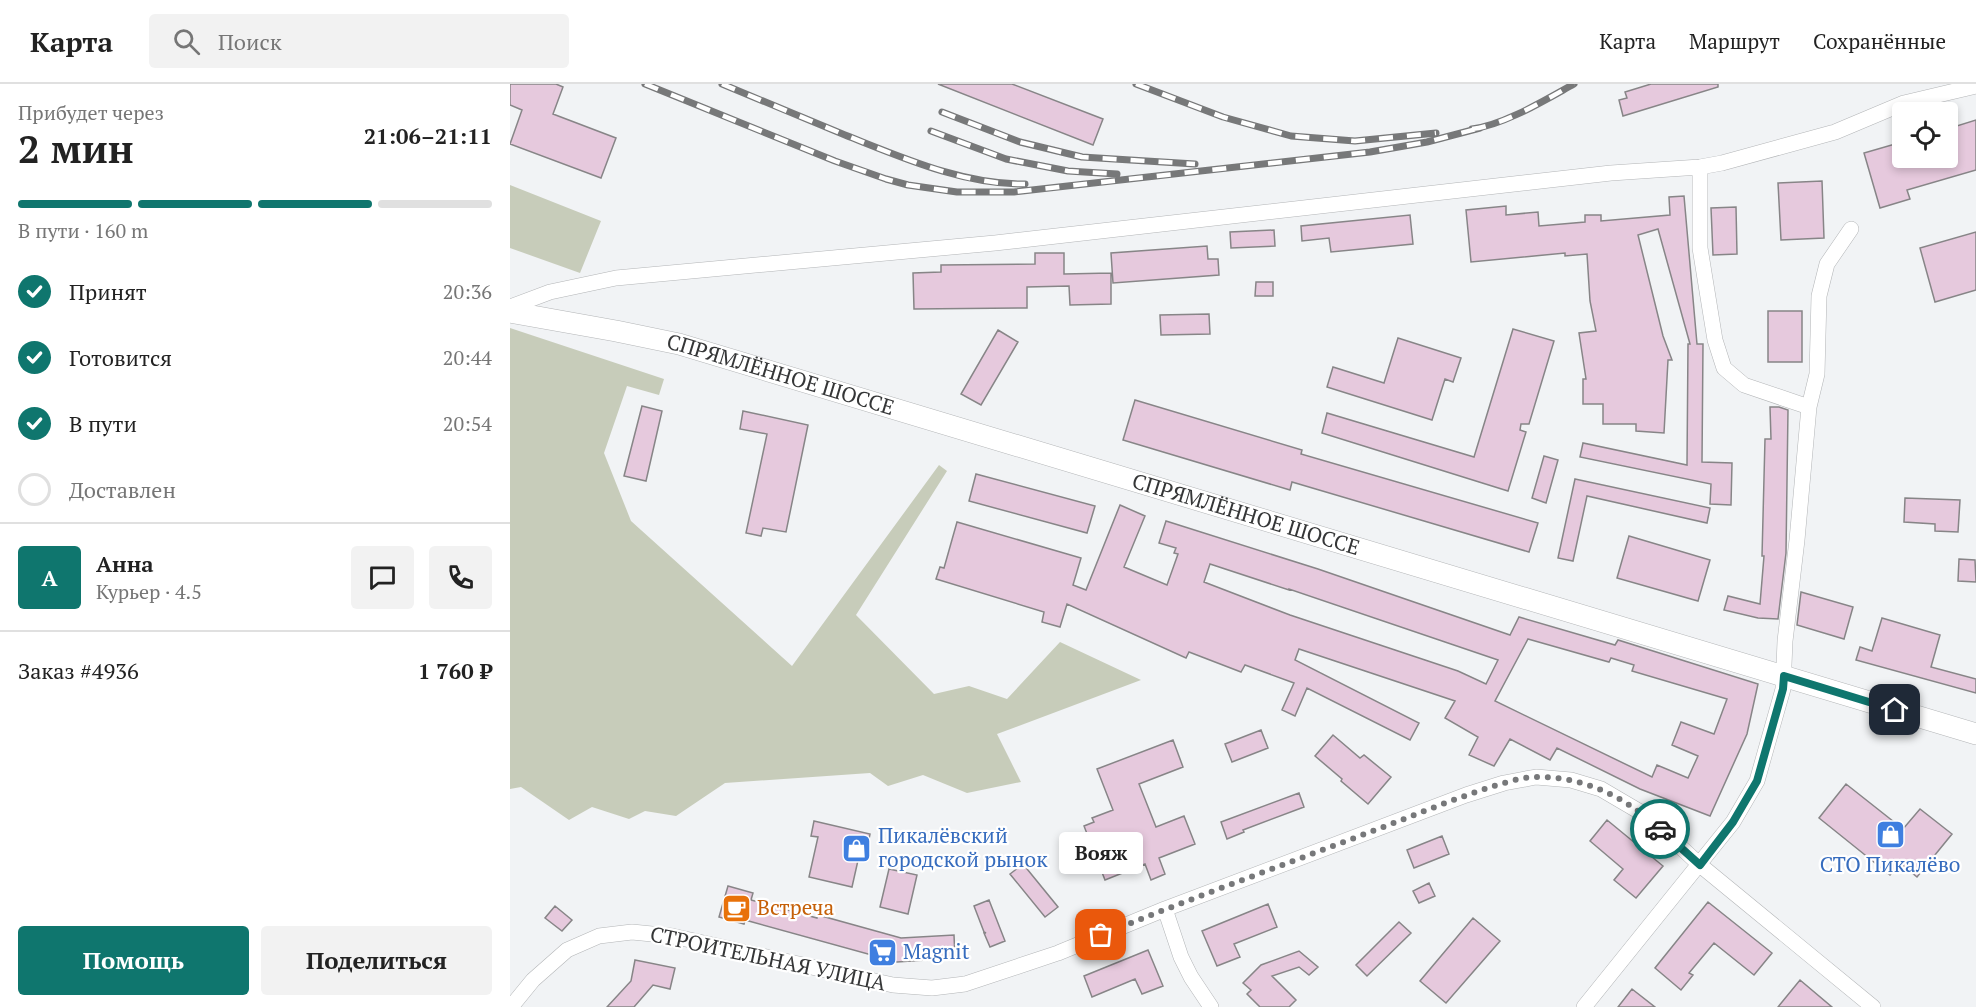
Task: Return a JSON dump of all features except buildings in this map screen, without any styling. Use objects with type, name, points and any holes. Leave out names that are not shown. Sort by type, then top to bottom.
[{"type":"main road","name":"СПРЯМЛЁННОЕ ШОССЕ","points":[[510,312],[680,344],[1976,734]]},
{"type":"street","points":[[510,307],[550,292],[616,278],[984,244],[1599,175],[1700,167],[1835,132],[1904,103],[1976,86]]},
{"type":"street","points":[[1700,167],[1700,248],[1715,340],[1724,368],[1744,385],[1809,407]]},
{"type":"street","points":[[1584,1007],[1733,822],[1757,781],[1783,689],[1785,641],[1809,407],[1817,374],[1819,296],[1827,264],[1851,229]]},
{"type":"street","name":"СТРОИТЕЛЬНАЯ УЛИЦА","points":[[511,1007],[533,980],[567,950],[599,936],[632,932],[672,936],[893,985],[932,988],[965,984],[1037,960],[1466,795],[1504,783],[1536,777],[1571,780],[1601,789],[1647,816],[1700,865],[1874,1007]]},
{"type":"street","points":[[1165,909],[1181,957],[1211,1007]]},
{"type":"green space","points":[[510,185],[601,221],[580,273],[510,248]]},
{"type":"green space","points":[[510,328],[664,379],[659,395],[627,386],[604,453],[631,521],[792,666],[939,465],[947,471],[856,615],[934,694],[969,686],[1007,699],[1060,642],[1141,680],[997,734],[1021,782],[967,793],[923,775],[888,786],[870,773],[725,783],[676,816],[645,811],[629,819],[592,807],[569,820],[521,787],[510,789]]},
{"type":"railway","points":[[645,84],[835,161],[886,179],[908,185],[957,192],[1014,192],[1370,152],[1427,142],[1480,128]]},
{"type":"railway","points":[[722,84],[845,135],[933,168],[979,180],[1025,184]]},
{"type":"railway","points":[[1136,84],[1223,117],[1291,136],[1355,141],[1436,133]]},
{"type":"railway","points":[[1472,129],[1511,117],[1574,84]]},
{"type":"railway","points":[[942,112],[1020,142],[1082,157],[1195,164]]},
{"type":"railway","points":[[931,131],[1006,159],[1068,171],[1117,174]]},
{"type":"way so far","points":[[1101,935],[1280,865],[1504,783],[1536,777],[1571,780],[1601,789],[1647,816],[1660,829]]},
{"type":"place","name":"СТО Пикалёво","points":[[1890,834]]},
{"type":"place","name":"Пикалёвский городской рынок","points":[[857,848]]},
{"type":"place","name":"Встреча","points":[[736,908]]},
{"type":"place","name":"Вояж","points":[[1101,935]]},
{"type":"place","name":"Magnit","points":[[882,952]]},
{"type":"route","points":[[1660,829],[1700,865],[1733,822],[1757,781],[1783,689],[1784,676],[1895,710]]}]
